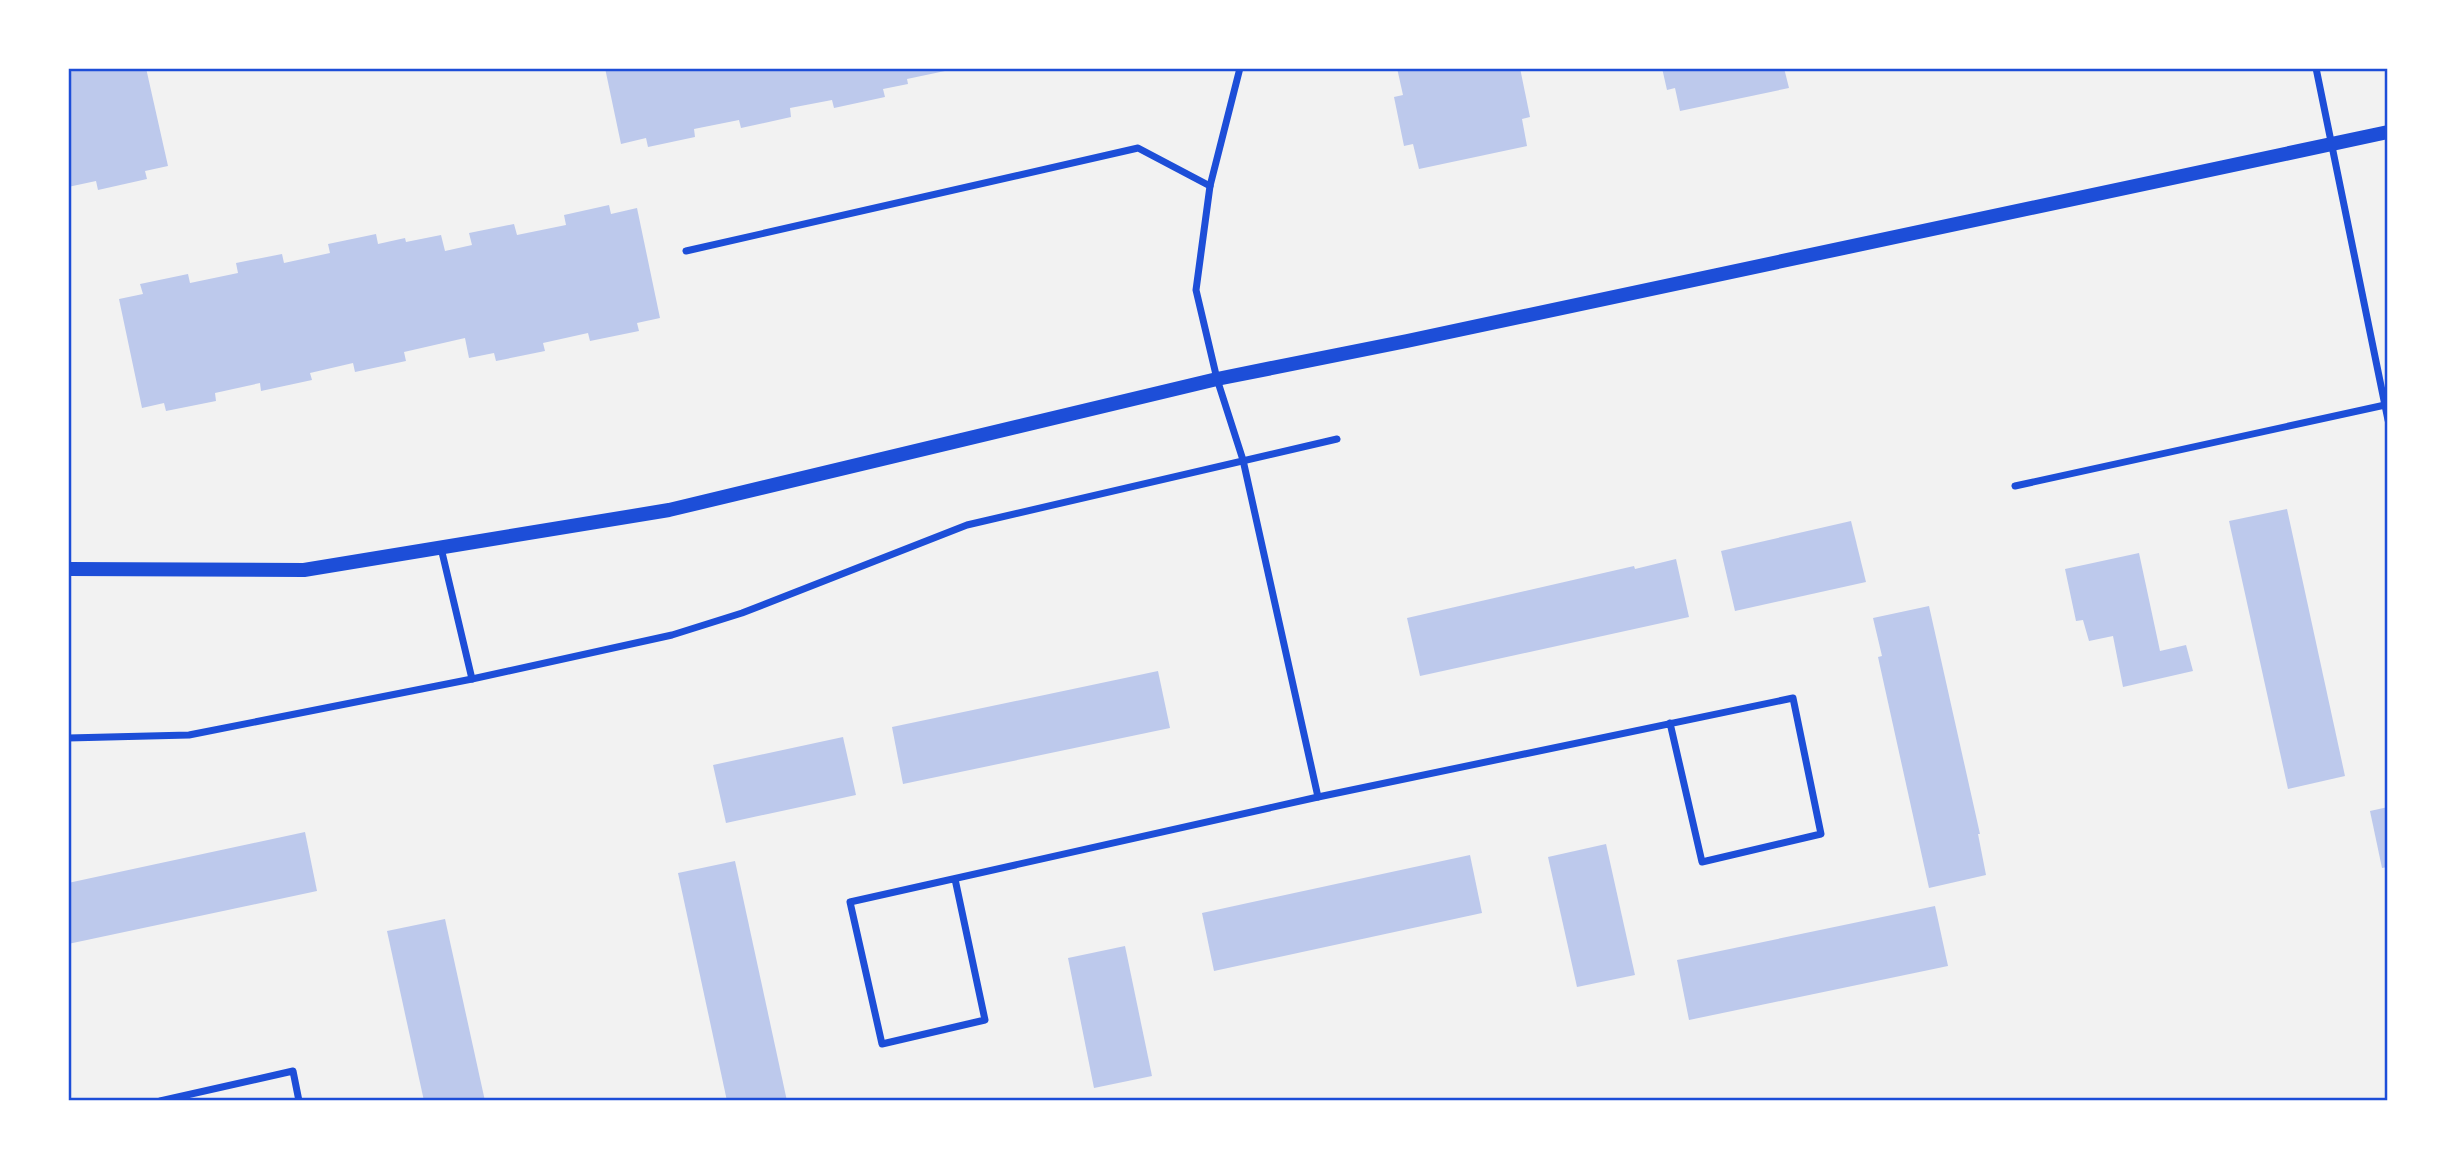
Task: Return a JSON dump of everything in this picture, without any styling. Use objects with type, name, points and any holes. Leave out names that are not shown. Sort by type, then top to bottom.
[{"type":"main road","points":[[68,569],[304,570],[669,510],[1217,379],[2388,132]]},
{"type":"street","points":[[1240,68],[1210,186],[1196,290],[1217,379],[1243,460],[1318,797]]},
{"type":"street","points":[[2316,68],[2388,420]]},
{"type":"street","points":[[686,251],[1138,148],[1210,186]]},
{"type":"street","points":[[2015,486],[2385,405]]},
{"type":"street","points":[[68,738],[190,735],[472,679],[672,635],[742,613],[967,525],[1337,439]]},
{"type":"street","points":[[441,548],[472,679]]},
{"type":"street","points":[[955,878],[985,1020],[882,1044],[850,902],[955,878],[1318,797],[1670,723],[1793,698],[1821,834],[1702,862],[1670,723]]},
{"type":"street","points":[[160,1101],[293,1071],[299,1101]]},
{"type":"building","points":[[71,68],[146,68],[168,166],[145,171],[147,179],[98,190],[96,181],[68,187],[68,72],[72,71]]},
{"type":"building","points":[[605,68],[944,68],[945,71],[907,79],[908,84],[883,89],[885,97],[834,108],[832,100],[790,108],[791,117],[741,128],[739,120],[694,129],[695,137],[648,147],[646,138],[621,144]]},
{"type":"building","points":[[1397,68],[1520,68],[1530,117],[1522,119],[1527,146],[1419,169],[1413,144],[1404,146],[1394,97],[1403,95]]},
{"type":"building","points":[[1662,68],[1784,68],[1789,88],[1680,111],[1675,88],[1667,90]]},
{"type":"building","points":[[609,205],[611,214],[637,208],[660,318],[637,323],[639,331],[590,341],[588,333],[543,343],[545,351],[496,361],[494,353],[469,358],[465,338],[404,352],[406,361],[355,372],[353,363],[310,373],[312,380],[261,391],[260,383],[215,393],[216,401],[166,411],[164,403],[142,408],[119,299],[143,294],[140,284],[188,274],[190,283],[238,273],[236,263],[282,254],[284,263],[330,253],[328,244],[376,234],[378,244],[405,238],[406,242],[441,235],[445,251],[472,245],[469,233],[514,224],[517,235],[566,225],[564,215]]},
{"type":"building","points":[[2287,509],[2345,776],[2288,789],[2229,521]]},
{"type":"building","points":[[1851,521],[1866,582],[1735,611],[1721,551]]},
{"type":"building","points":[[2139,553],[2160,651],[2186,645],[2193,671],[2123,687],[2113,636],[2089,641],[2083,620],[2076,621],[2065,569]]},
{"type":"building","points":[[1676,559],[1689,617],[1420,676],[1407,618],[1634,566],[1635,569]]},
{"type":"building","points":[[1929,606],[1980,834],[1986,875],[1929,888],[1878,657],[1882,656],[1873,618]]},
{"type":"building","points":[[1158,671],[1170,728],[903,784],[892,727]]},
{"type":"building","points":[[843,737],[856,795],[726,823],[713,765]]},
{"type":"building","points":[[2388,807],[2388,867],[2382,868],[2370,811]]},
{"type":"building","points":[[305,832],[317,891],[68,944],[68,883]]},
{"type":"building","points":[[1606,844],[1635,975],[1577,987],[1548,857]]},
{"type":"building","points":[[1470,855],[1482,913],[1214,971],[1202,913]]},
{"type":"building","points":[[735,861],[787,1101],[727,1101],[678,873]]},
{"type":"building","points":[[1935,906],[1948,966],[1689,1020],[1677,960]]},
{"type":"building","points":[[445,919],[485,1101],[424,1101],[387,931]]},
{"type":"building","points":[[1125,946],[1152,1076],[1094,1088],[1068,958]]}]
